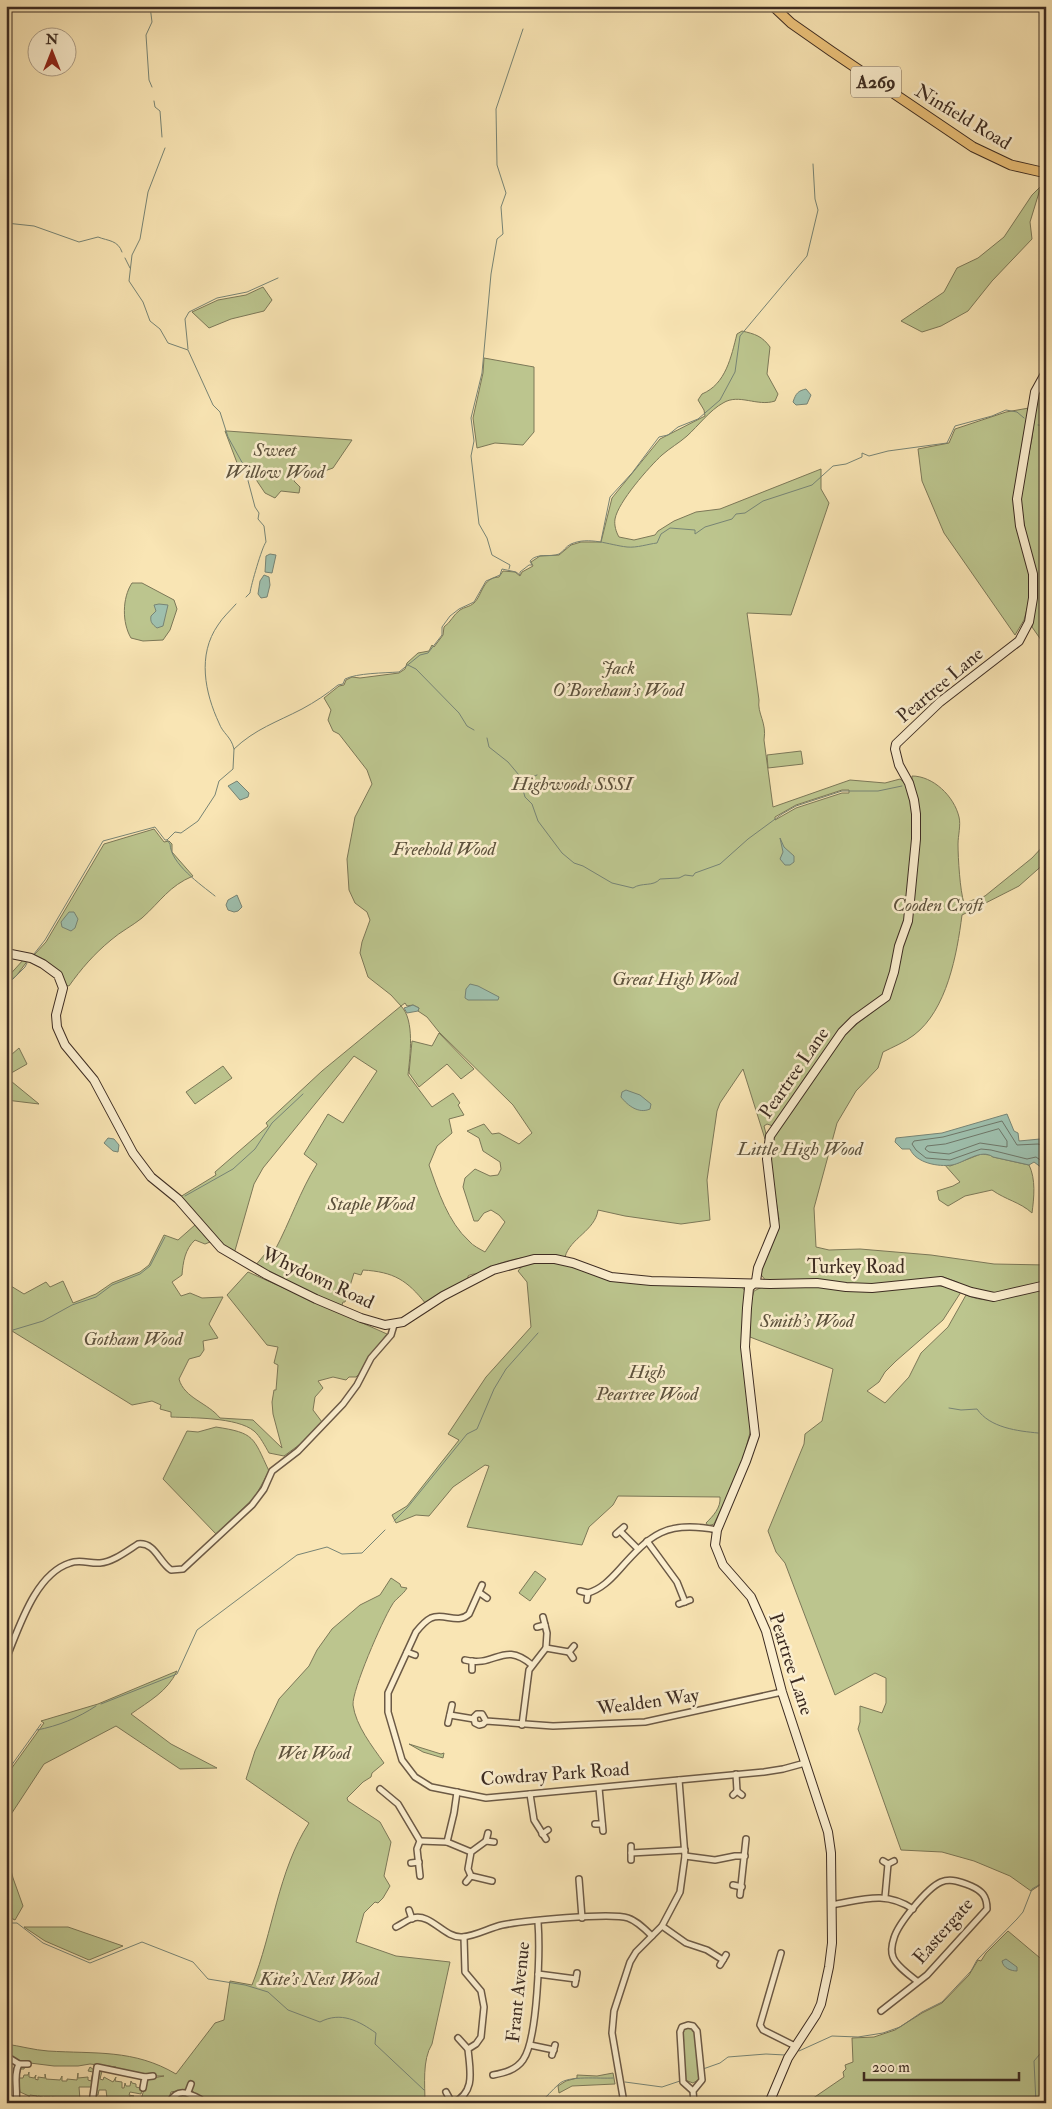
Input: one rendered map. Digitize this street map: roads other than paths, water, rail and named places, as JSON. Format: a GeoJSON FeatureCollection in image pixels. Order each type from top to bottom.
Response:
{"type":"FeatureCollection","features":[{"type":"Feature","properties":{"kind":"main road","name":"Ninfield Road"},"geometry":{"type":"LineString","coordinates":[[773,6],[791,23],[831,52],[973,146],[1011,165],[1046,173]]}},
{"type":"Feature","properties":{"kind":"street","name":"Peartree Lane"},"geometry":{"type":"LineString","coordinates":[[769,2103],[795,2046],[810,2025],[821,2004],[832,1948],[830,1905],[831,1853],[828,1832],[782,1692],[766,1631],[756,1606],[720,1560],[715,1545],[716,1530],[746,1461],[755,1435],[745,1347],[749,1288],[756,1280],[758,1268],[775,1227],[767,1159],[770,1136],[842,1032],[854,1020],[886,997],[894,972],[899,946],[908,922],[916,839],[914,800],[895,750],[896,744],[940,702],[1019,641],[1029,622],[1033,598],[1032,574],[1020,526],[1017,500],[1035,392],[1046,372]]}},
{"type":"Feature","properties":{"kind":"street","name":"Whydown Road"},"geometry":{"type":"LineString","coordinates":[[6,954],[30,958],[43,964],[58,975],[63,988],[56,1016],[57,1027],[65,1045],[94,1080],[133,1153],[150,1177],[178,1199],[221,1248],[267,1275],[316,1299],[361,1318],[394,1325],[403,1322],[443,1296],[493,1270],[534,1259],[555,1259],[573,1263],[611,1277],[651,1281],[753,1284]]}},
{"type":"Feature","properties":{"kind":"street","name":"Turkey Road"},"geometry":{"type":"LineString","coordinates":[[753,1284],[817,1283],[872,1288],[941,1282],[994,1297],[1046,1285]]}},
{"type":"Feature","properties":{"kind":"street"},"geometry":{"type":"LineString","coordinates":[[6,1659],[29,1604],[49,1575],[60,1567],[78,1561],[100,1564],[138,1544],[143,1544],[151,1547],[171,1570],[183,1569],[252,1505],[264,1489],[272,1471],[298,1451],[343,1404],[357,1385],[371,1358],[391,1335],[394,1325]]}},
{"type":"Feature","properties":{"kind":"street"},"geometry":{"type":"LineString","coordinates":[[580,1591],[588,1593],[608,1582],[638,1549],[659,1533],[681,1527],[700,1527],[716,1530]]}},
{"type":"Feature","properties":{"kind":"street"},"geometry":{"type":"LineString","coordinates":[[620,1531],[638,1549]]}},
{"type":"Feature","properties":{"kind":"street"},"geometry":{"type":"LineString","coordinates":[[647,1541],[677,1582],[685,1602]]}},
{"type":"Feature","properties":{"kind":"street","name":"Cowdray Park Road"},"geometry":{"type":"LineString","coordinates":[[482,1585],[480,1593],[475,1598],[469,1614],[465,1618],[430,1618],[416,1632],[391,1684],[387,1703],[400,1756],[412,1773],[423,1782],[439,1790],[486,1798],[783,1769],[805,1763]]}},
{"type":"Feature","properties":{"kind":"street"},"geometry":{"type":"LineString","coordinates":[[480,1593],[487,1598]]}},
{"type":"Feature","properties":{"kind":"street"},"geometry":{"type":"LineString","coordinates":[[587,1600],[588,1593]]}},
{"type":"Feature","properties":{"kind":"street"},"geometry":{"type":"LineString","coordinates":[[522,1725],[527,1694],[527,1677],[532,1664],[546,1648],[547,1633],[543,1617]]}},
{"type":"Feature","properties":{"kind":"street"},"geometry":{"type":"LineString","coordinates":[[537,1627],[545,1625]]}},
{"type":"Feature","properties":{"kind":"street"},"geometry":{"type":"LineString","coordinates":[[570,1652],[574,1646]]}},
{"type":"Feature","properties":{"kind":"street"},"geometry":{"type":"LineString","coordinates":[[546,1648],[570,1652]]}},
{"type":"Feature","properties":{"kind":"street"},"geometry":{"type":"LineString","coordinates":[[407,1652],[415,1655]]}},
{"type":"Feature","properties":{"kind":"street"},"geometry":{"type":"LineString","coordinates":[[570,1652],[573,1658]]}},
{"type":"Feature","properties":{"kind":"street"},"geometry":{"type":"LineString","coordinates":[[465,1660],[472,1662],[489,1660],[514,1653],[522,1656],[532,1664]]}},
{"type":"Feature","properties":{"kind":"street"},"geometry":{"type":"LineString","coordinates":[[472,1662],[472,1670]]}},
{"type":"Feature","properties":{"kind":"street","name":"Wealden Way"},"geometry":{"type":"LineString","coordinates":[[474,1719],[475,1723],[479,1725],[486,1721],[522,1725],[584,1726],[644,1722],[782,1692]]}},
{"type":"Feature","properties":{"kind":"street"},"geometry":{"type":"LineString","coordinates":[[448,1723],[452,1705]]}},
{"type":"Feature","properties":{"kind":"street","name":"Wealden Way"},"geometry":{"type":"LineString","coordinates":[[474,1719],[477,1714],[480,1714],[484,1715],[486,1721]]}},
{"type":"Feature","properties":{"kind":"street","name":"Wealden Way"},"geometry":{"type":"LineString","coordinates":[[450,1715],[474,1719]]}},
{"type":"Feature","properties":{"kind":"street"},"geometry":{"type":"LineString","coordinates":[[736,1774],[738,1794]]}},
{"type":"Feature","properties":{"kind":"street"},"geometry":{"type":"LineString","coordinates":[[624,2103],[612,2033],[614,2011],[630,1962],[636,1952],[662,1926],[680,1892],[685,1856],[679,1780]]}},
{"type":"Feature","properties":{"kind":"street"},"geometry":{"type":"LineString","coordinates":[[599,1788],[603,1831]]}},
{"type":"Feature","properties":{"kind":"street"},"geometry":{"type":"LineString","coordinates":[[380,1789],[390,1796],[407,1817],[420,1841],[417,1849],[420,1876]]}},
{"type":"Feature","properties":{"kind":"street"},"geometry":{"type":"LineString","coordinates":[[390,1796],[395,1791]]}},
{"type":"Feature","properties":{"kind":"street"},"geometry":{"type":"LineString","coordinates":[[447,1842],[457,1792]]}},
{"type":"Feature","properties":{"kind":"street"},"geometry":{"type":"LineString","coordinates":[[530,1794],[534,1820],[546,1840]]}},
{"type":"Feature","properties":{"kind":"street"},"geometry":{"type":"LineString","coordinates":[[595,1824],[602,1824]]}},
{"type":"Feature","properties":{"kind":"street"},"geometry":{"type":"LineString","coordinates":[[542,1834],[548,1830]]}},
{"type":"Feature","properties":{"kind":"street"},"geometry":{"type":"LineString","coordinates":[[471,1876],[468,1869],[471,1852],[486,1841],[488,1833]]}},
{"type":"Feature","properties":{"kind":"street"},"geometry":{"type":"LineString","coordinates":[[740,1895],[746,1840]]}},
{"type":"Feature","properties":{"kind":"street"},"geometry":{"type":"LineString","coordinates":[[420,1841],[447,1842],[471,1852]]}},
{"type":"Feature","properties":{"kind":"street"},"geometry":{"type":"LineString","coordinates":[[486,1841],[494,1842]]}},
{"type":"Feature","properties":{"kind":"street"},"geometry":{"type":"LineString","coordinates":[[631,1846],[631,1860]]}},
{"type":"Feature","properties":{"kind":"street"},"geometry":{"type":"LineString","coordinates":[[631,1853],[684,1850]]}},
{"type":"Feature","properties":{"kind":"street"},"geometry":{"type":"LineString","coordinates":[[685,1856],[715,1860],[745,1856]]}},
{"type":"Feature","properties":{"kind":"street"},"geometry":{"type":"LineString","coordinates":[[411,1863],[419,1862]]}},
{"type":"Feature","properties":{"kind":"street"},"geometry":{"type":"LineString","coordinates":[[885,1897],[888,1862]]}},
{"type":"Feature","properties":{"kind":"street"},"geometry":{"type":"LineString","coordinates":[[471,1876],[492,1881]]}},
{"type":"Feature","properties":{"kind":"street"},"geometry":{"type":"LineString","coordinates":[[466,1882],[471,1876]]}},
{"type":"Feature","properties":{"kind":"street"},"geometry":{"type":"LineString","coordinates":[[579,1879],[576,1885],[582,1918]]}},
{"type":"Feature","properties":{"kind":"street","name":"Eastergate"},"geometry":{"type":"LineString","coordinates":[[881,2012],[886,2006],[918,1982],[927,1975],[983,1915],[987,1909],[987,1902],[984,1894],[979,1889],[959,1881],[945,1880],[934,1886],[913,1909],[894,1937],[892,1952],[895,1961],[918,1982]]}},
{"type":"Feature","properties":{"kind":"street"},"geometry":{"type":"LineString","coordinates":[[733,1885],[742,1887]]}},
{"type":"Feature","properties":{"kind":"street","name":"Eastergate"},"geometry":{"type":"LineString","coordinates":[[830,1905],[885,1897],[899,1900],[913,1909]]}},
{"type":"Feature","properties":{"kind":"street"},"geometry":{"type":"LineString","coordinates":[[409,1910],[412,1919]]}},
{"type":"Feature","properties":{"kind":"street"},"geometry":{"type":"LineString","coordinates":[[396,1927],[412,1919],[428,1920],[452,1935],[464,1937],[500,1926],[617,1916],[627,1917],[635,1921],[652,1936]]}},
{"type":"Feature","properties":{"kind":"street","name":"Frant Avenue"},"geometry":{"type":"LineString","coordinates":[[492,2075],[502,2073],[519,2065],[530,2045],[540,1947],[538,1922]]}},
{"type":"Feature","properties":{"kind":"street"},"geometry":{"type":"LineString","coordinates":[[662,1926],[686,1943],[725,1958],[720,1965]]}},
{"type":"Feature","properties":{"kind":"street"},"geometry":{"type":"LineString","coordinates":[[464,1937],[465,1972],[481,1991],[484,2007],[481,2037],[476,2044],[468,2049]]}},
{"type":"Feature","properties":{"kind":"street"},"geometry":{"type":"LineString","coordinates":[[780,1953],[760,2025],[763,2030],[795,2046]]}},
{"type":"Feature","properties":{"kind":"street"},"geometry":{"type":"LineString","coordinates":[[538,1974],[576,1979]]}},
{"type":"Feature","properties":{"kind":"street"},"geometry":{"type":"LineString","coordinates":[[881,2002],[886,2006]]}},
{"type":"Feature","properties":{"kind":"street"},"geometry":{"type":"LineString","coordinates":[[693,2091],[702,2080],[697,2031],[693,2026],[688,2025],[682,2027],[680,2032],[683,2082],[693,2091],[694,2103]]}},
{"type":"Feature","properties":{"kind":"street"},"geometry":{"type":"LineString","coordinates":[[446,2092],[452,2103],[462,2098],[468,2088],[468,2049],[458,2038]]}},
{"type":"Feature","properties":{"kind":"street"},"geometry":{"type":"LineString","coordinates":[[530,2045],[554,2050]]}},
{"type":"Feature","properties":{"kind":"street"},"geometry":{"type":"LineString","coordinates":[[12,2060],[19,2064],[28,2064]]}},
{"type":"Feature","properties":{"kind":"street"},"geometry":{"type":"LineString","coordinates":[[16,2103],[18,2087],[16,2072],[19,2064]]}},
{"type":"Feature","properties":{"kind":"street"},"geometry":{"type":"LineString","coordinates":[[90,2066],[145,2077],[153,2076]]}},
{"type":"Feature","properties":{"kind":"street"},"geometry":{"type":"LineString","coordinates":[[92,2103],[97,2067]]}},
{"type":"Feature","properties":{"kind":"street"},"geometry":{"type":"LineString","coordinates":[[144,2088],[145,2077]]}},
{"type":"Feature","properties":{"kind":"street"},"geometry":{"type":"LineString","coordinates":[[188,2092],[192,2084]]}},
{"type":"Feature","properties":{"kind":"street"},"geometry":{"type":"LineString","coordinates":[[169,2103],[176,2094],[188,2092],[200,2099]]}},
{"type":"Feature","properties":{"kind":"water"},"geometry":{"type":"Polygon","coordinates":[[[806,389],[811,395],[807,404],[796,405],[793,402],[796,394],[806,389]]]}},
{"type":"Feature","properties":{"kind":"water"},"geometry":{"type":"Polygon","coordinates":[[[270,554],[276,555],[272,573],[265,572],[266,556],[270,554]]]}},
{"type":"Feature","properties":{"kind":"water"},"geometry":{"type":"Polygon","coordinates":[[[264,575],[269,577],[270,585],[267,597],[261,598],[258,594],[260,581],[264,575]]]}},
{"type":"Feature","properties":{"kind":"water"},"geometry":{"type":"Polygon","coordinates":[[[154,605],[168,605],[163,626],[157,628],[152,623],[151,616],[156,611],[154,605]]]}},
{"type":"Feature","properties":{"kind":"water"},"geometry":{"type":"Polygon","coordinates":[[[237,781],[249,793],[248,797],[240,800],[228,786],[237,781]]]}},
{"type":"Feature","properties":{"kind":"water"},"geometry":{"type":"Polygon","coordinates":[[[780,838],[784,847],[794,856],[794,862],[790,865],[785,865],[780,859],[783,852],[780,838]]]}},
{"type":"Feature","properties":{"kind":"water"},"geometry":{"type":"Polygon","coordinates":[[[237,895],[242,907],[234,912],[228,910],[226,905],[228,900],[237,895]]]}},
{"type":"Feature","properties":{"kind":"water"},"geometry":{"type":"Polygon","coordinates":[[[69,912],[74,912],[78,919],[75,928],[71,931],[62,927],[61,922],[69,912]]]}},
{"type":"Feature","properties":{"kind":"water"},"geometry":{"type":"Polygon","coordinates":[[[470,984],[499,997],[498,1000],[468,1000],[465,998],[466,989],[470,984]]]}},
{"type":"Feature","properties":{"kind":"water"},"geometry":{"type":"Polygon","coordinates":[[[413,1005],[419,1008],[418,1011],[407,1013],[404,1008],[413,1005]]]}},
{"type":"Feature","properties":{"kind":"water"},"geometry":{"type":"Polygon","coordinates":[[[626,1090],[640,1095],[651,1104],[650,1109],[638,1110],[627,1103],[621,1097],[622,1092],[626,1090]]]}},
{"type":"Feature","properties":{"kind":"water"},"geometry":{"type":"Polygon","coordinates":[[[1007,1114],[1014,1131],[1018,1133],[1019,1141],[1040,1139],[1046,1142],[1046,1171],[1034,1162],[1029,1165],[983,1154],[957,1164],[934,1165],[922,1161],[910,1149],[902,1149],[895,1142],[896,1138],[942,1133],[1007,1114]]]}},
{"type":"Feature","properties":{"kind":"water"},"geometry":{"type":"Polygon","coordinates":[[[108,1138],[114,1139],[119,1145],[118,1152],[113,1151],[104,1143],[108,1138]]]}},
{"type":"Feature","properties":{"kind":"water"},"geometry":{"type":"Polygon","coordinates":[[[1006,1959],[1017,1967],[1017,1971],[1010,1970],[1004,1966],[1002,1961],[1006,1959]]]}},
{"type":"Feature","properties":{"kind":"waterway"},"geometry":{"type":"LineString","coordinates":[[150,6],[152,22],[146,35],[149,80],[152,87]]}},
{"type":"Feature","properties":{"kind":"waterway"},"geometry":{"type":"LineString","coordinates":[[509,569],[510,565],[492,555],[487,538],[479,524],[471,456],[474,441],[471,418],[482,373],[491,274],[497,239],[503,234],[501,207],[506,193],[497,165],[496,109],[523,29]]}},
{"type":"Feature","properties":{"kind":"waterway"},"geometry":{"type":"LineString","coordinates":[[154,101],[155,107],[160,111],[162,137]]}},
{"type":"Feature","properties":{"kind":"waterway"},"geometry":{"type":"LineString","coordinates":[[165,148],[148,192],[140,239],[132,255],[129,281],[143,302],[150,321],[160,329],[168,343],[188,350],[213,405],[220,412],[228,437],[244,466]]}},
{"type":"Feature","properties":{"kind":"waterway"},"geometry":{"type":"LineString","coordinates":[[601,541],[610,497],[632,473],[659,437],[668,435],[678,427],[698,419],[720,400],[735,372],[740,336],[807,256],[818,210],[815,199],[813,164]]}},
{"type":"Feature","properties":{"kind":"waterway"},"geometry":{"type":"LineString","coordinates":[[6,223],[34,226],[79,242],[98,237],[115,243],[122,252]]}},
{"type":"Feature","properties":{"kind":"waterway"},"geometry":{"type":"LineString","coordinates":[[125,258],[130,268]]}},
{"type":"Feature","properties":{"kind":"waterway"},"geometry":{"type":"LineString","coordinates":[[188,349],[185,319],[189,312],[217,298],[247,292],[278,278]]}},
{"type":"Feature","properties":{"kind":"waterway"},"geometry":{"type":"LineString","coordinates":[[34,954],[45,940],[103,841],[155,827],[165,840],[175,832],[181,833],[198,821],[215,795],[219,781],[233,769],[234,749],[242,742],[258,731],[312,704],[338,685],[343,684],[345,679],[363,674],[399,672],[420,655],[428,653],[442,635],[442,627],[450,616],[459,609],[474,602],[486,581],[500,575],[502,569],[516,572],[520,575],[520,572],[529,565],[532,565],[530,561],[533,558],[559,554],[569,545],[578,542],[592,541],[635,547],[657,543],[661,534],[670,528],[695,530],[695,534],[705,527],[732,519],[736,514],[745,513],[763,501],[812,485],[833,466],[846,464],[862,457],[862,453],[869,456],[888,451],[947,443],[955,426],[992,416],[1006,410],[1017,412],[1024,418]]}},
{"type":"Feature","properties":{"kind":"waterway"},"geometry":{"type":"LineString","coordinates":[[1038,425],[1046,426]]}},
{"type":"Feature","properties":{"kind":"waterway"},"geometry":{"type":"LineString","coordinates":[[246,473],[255,507],[259,513],[258,519],[264,526],[266,542],[250,593],[246,597]]}},
{"type":"Feature","properties":{"kind":"waterway"},"geometry":{"type":"LineString","coordinates":[[234,749],[221,727],[210,699],[205,674],[205,661],[211,637],[220,622],[236,604]]}},
{"type":"Feature","properties":{"kind":"waterway"},"geometry":{"type":"LineString","coordinates":[[408,665],[416,669],[459,713],[467,726],[474,730]]}},
{"type":"Feature","properties":{"kind":"waterway"},"geometry":{"type":"LineString","coordinates":[[487,738],[489,747],[508,762],[524,781],[523,790],[525,797],[532,804],[538,821],[562,853],[574,863],[583,866],[612,883],[633,888],[654,883],[660,879],[679,878],[685,875],[693,876],[695,873],[720,864],[748,839],[796,806],[842,791],[878,791],[902,786]]}},
{"type":"Feature","properties":{"kind":"waterway"},"geometry":{"type":"LineString","coordinates":[[524,781],[537,775]]}},
{"type":"Feature","properties":{"kind":"waterway"},"geometry":{"type":"LineString","coordinates":[[167,840],[175,859],[194,880],[215,896]]}},
{"type":"Feature","properties":{"kind":"waterway"},"geometry":{"type":"LineString","coordinates":[[6,986],[27,963]]}},
{"type":"Feature","properties":{"kind":"waterway"},"geometry":{"type":"LineString","coordinates":[[185,1196],[233,1169],[255,1149],[272,1123],[303,1094]]}},
{"type":"Feature","properties":{"kind":"waterway"},"geometry":{"type":"LineString","coordinates":[[13,1330],[43,1321],[72,1305],[96,1297],[112,1285],[140,1274],[150,1266],[165,1237]]}},
{"type":"Feature","properties":{"kind":"waterway"},"geometry":{"type":"LineString","coordinates":[[394,1521],[407,1508],[467,1434],[477,1429],[494,1389],[506,1369],[538,1333]]}},
{"type":"Feature","properties":{"kind":"waterway"},"geometry":{"type":"LineString","coordinates":[[949,1408],[961,1410],[977,1409],[989,1420],[997,1424],[1013,1430],[1038,1433]]}},
{"type":"Feature","properties":{"kind":"waterway"},"geometry":{"type":"LineString","coordinates":[[101,1704],[177,1674],[197,1630],[297,1555],[327,1547],[342,1554],[362,1553],[385,1530]]}},
{"type":"Feature","properties":{"kind":"waterway"},"geometry":{"type":"LineString","coordinates":[[37,1730],[68,1721],[96,1706]]}},
{"type":"Feature","properties":{"kind":"waterway"},"geometry":{"type":"LineString","coordinates":[[6,1773],[41,1724]]}},
{"type":"Feature","properties":{"kind":"waterway"},"geometry":{"type":"LineString","coordinates":[[799,2051],[832,2036],[858,2037],[883,2033],[900,2027],[922,2012],[942,2002],[971,1971],[977,1960],[1023,1912],[1032,1889],[1044,1882],[1046,1878]]}},
{"type":"Feature","properties":{"kind":"waterway"},"geometry":{"type":"LineString","coordinates":[[6,1917],[43,1943],[90,1963],[142,1942],[193,1962],[208,1979],[245,1985],[268,1992],[288,2010],[320,2022],[335,2017],[356,2021],[376,2033],[375,2044],[424,2090]]}},
{"type":"Feature","properties":{"kind":"waterway"},"geometry":{"type":"LineString","coordinates":[[6,1933],[12,1923]]}},
{"type":"Feature","properties":{"kind":"waterway"},"geometry":{"type":"LineString","coordinates":[[1036,2103],[1034,2061],[1046,2047]]}},
{"type":"Feature","properties":{"kind":"waterway"},"geometry":{"type":"LineString","coordinates":[[703,2069],[720,2063],[728,2057],[766,2054],[785,2055]]}},
{"type":"Feature","properties":{"kind":"waterway"},"geometry":{"type":"LineString","coordinates":[[539,2103],[563,2081],[577,2078],[613,2078]]}},
{"type":"Feature","properties":{"kind":"waterway"},"geometry":{"type":"LineString","coordinates":[[625,2082],[662,2087],[680,2081]]}},
{"type":"Feature","properties":{"kind":"park label","name":"Sweet Willow Wood"},"geometry":{"type":"Point","coordinates":[275,461]}},
{"type":"Feature","properties":{"kind":"park label","name":"Jack O'Boreham's Wood"},"geometry":{"type":"Point","coordinates":[618,679]}},
{"type":"Feature","properties":{"kind":"park label","name":"Highwoods SSSI"},"geometry":{"type":"Point","coordinates":[572,784]}},
{"type":"Feature","properties":{"kind":"park label","name":"Freehold Wood"},"geometry":{"type":"Point","coordinates":[444,849]}},
{"type":"Feature","properties":{"kind":"park label","name":"Cooden Croft"},"geometry":{"type":"Point","coordinates":[938,905]}},
{"type":"Feature","properties":{"kind":"park label","name":"Great High Wood"},"geometry":{"type":"Point","coordinates":[675,979]}},
{"type":"Feature","properties":{"kind":"park label","name":"Little High Wood"},"geometry":{"type":"Point","coordinates":[800,1149]}},
{"type":"Feature","properties":{"kind":"park label","name":"Staple Wood"},"geometry":{"type":"Point","coordinates":[371,1204]}},
{"type":"Feature","properties":{"kind":"park label","name":"Smith's Wood"},"geometry":{"type":"Point","coordinates":[807,1321]}},
{"type":"Feature","properties":{"kind":"park label","name":"Gotham Wood"},"geometry":{"type":"Point","coordinates":[133,1339]}},
{"type":"Feature","properties":{"kind":"park label","name":"High Peartree Wood"},"geometry":{"type":"Point","coordinates":[647,1383]}},
{"type":"Feature","properties":{"kind":"park label","name":"Wet Wood"},"geometry":{"type":"Point","coordinates":[314,1753]}},
{"type":"Feature","properties":{"kind":"park label","name":"Kite's Nest Wood"},"geometry":{"type":"Point","coordinates":[319,1979]}}]}
